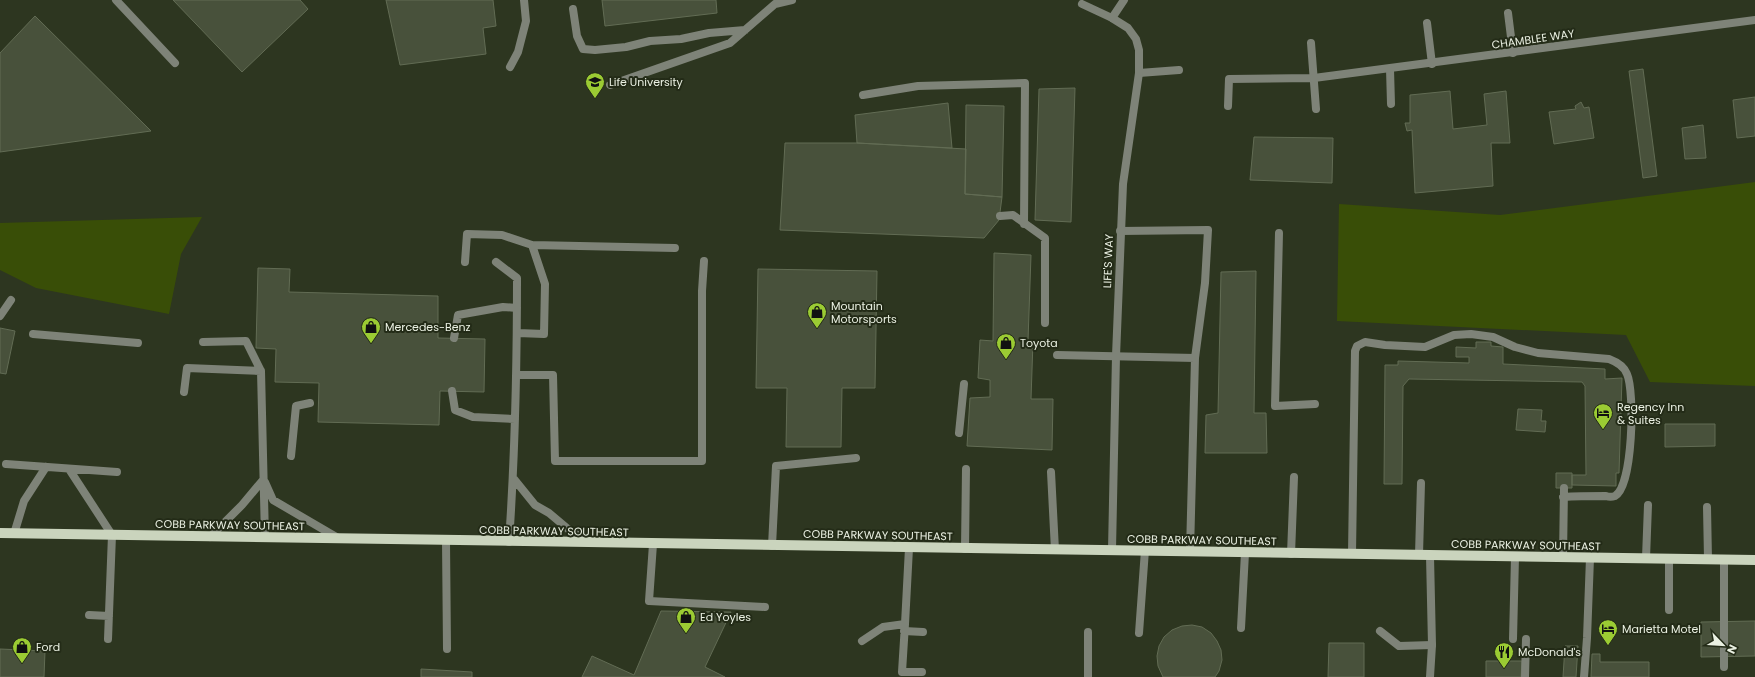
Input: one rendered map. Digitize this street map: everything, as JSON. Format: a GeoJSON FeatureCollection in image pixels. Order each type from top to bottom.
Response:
{"type":"FeatureCollection","features":[{"type":"Feature","properties":{"kind":"main road","name":"COBB PARKWAY SOUTHEAST"},"geometry":{"type":"LineString","coordinates":[[0,534],[1755,560]]}},
{"type":"Feature","properties":{"kind":"street"},"geometry":{"type":"LineString","coordinates":[[116,0],[175,63]]}},
{"type":"Feature","properties":{"kind":"street"},"geometry":{"type":"LineString","coordinates":[[510,67],[518,52],[526,22],[524,0]]}},
{"type":"Feature","properties":{"kind":"street"},"geometry":{"type":"LineString","coordinates":[[610,85],[730,43],[774,4],[792,0]]}},
{"type":"Feature","properties":{"kind":"street"},"geometry":{"type":"LineString","coordinates":[[1112,18],[1124,0]]}},
{"type":"Feature","properties":{"kind":"street","name":"LIFE'S WAY"},"geometry":{"type":"LineString","coordinates":[[1082,4],[1112,18],[1128,28],[1136,39],[1139,50],[1139,73],[1123,184],[1120,231],[1112,550]]}},
{"type":"Feature","properties":{"kind":"street"},"geometry":{"type":"LineString","coordinates":[[573,9],[577,36],[584,49],[595,50],[626,47],[650,41],[681,39],[709,33],[745,30]]}},
{"type":"Feature","properties":{"kind":"street"},"geometry":{"type":"LineString","coordinates":[[1508,13],[1513,53]]}},
{"type":"Feature","properties":{"kind":"street","name":"CHAMBLEE WAY"},"geometry":{"type":"LineString","coordinates":[[1228,106],[1229,79],[1314,78],[1432,64],[1755,20]]}},
{"type":"Feature","properties":{"kind":"street"},"geometry":{"type":"LineString","coordinates":[[1427,24],[1432,64]]}},
{"type":"Feature","properties":{"kind":"street"},"geometry":{"type":"LineString","coordinates":[[1311,43],[1316,109]]}},
{"type":"Feature","properties":{"kind":"street"},"geometry":{"type":"LineString","coordinates":[[1390,69],[1391,104]]}},
{"type":"Feature","properties":{"kind":"street"},"geometry":{"type":"LineString","coordinates":[[1139,73],[1179,70]]}},
{"type":"Feature","properties":{"kind":"street"},"geometry":{"type":"LineString","coordinates":[[863,95],[918,86],[1024,83],[1024,224]]}},
{"type":"Feature","properties":{"kind":"street"},"geometry":{"type":"LineString","coordinates":[[1000,216],[1013,215],[1045,238],[1045,323]]}},
{"type":"Feature","properties":{"kind":"street"},"geometry":{"type":"LineString","coordinates":[[1120,231],[1208,230],[1205,283],[1195,358],[1190,552]]}},
{"type":"Feature","properties":{"kind":"street"},"geometry":{"type":"LineString","coordinates":[[1280,233],[1274,406],[1315,404]]}},
{"type":"Feature","properties":{"kind":"street"},"geometry":{"type":"LineString","coordinates":[[465,262],[467,234],[502,235],[532,245],[675,248]]}},
{"type":"Feature","properties":{"kind":"street"},"geometry":{"type":"LineString","coordinates":[[518,333],[544,334],[545,284],[532,245]]}},
{"type":"Feature","properties":{"kind":"street"},"geometry":{"type":"LineString","coordinates":[[516,375],[553,375],[555,461],[702,461],[702,291],[704,261]]}},
{"type":"Feature","properties":{"kind":"street"},"geometry":{"type":"LineString","coordinates":[[496,262],[517,278],[518,333],[514,480],[509,542]]}},
{"type":"Feature","properties":{"kind":"street"},"geometry":{"type":"LineString","coordinates":[[0,316],[11,300]]}},
{"type":"Feature","properties":{"kind":"street"},"geometry":{"type":"LineString","coordinates":[[454,338],[458,315],[503,307],[517,308]]}},
{"type":"Feature","properties":{"kind":"street"},"geometry":{"type":"LineString","coordinates":[[33,334],[138,343]]}},
{"type":"Feature","properties":{"kind":"street"},"geometry":{"type":"LineString","coordinates":[[1352,554],[1353,375],[1357,346],[1365,342],[1385,346],[1425,346],[1454,335],[1471,334],[1493,337],[1515,347],[1538,354],[1594,358],[1618,362],[1628,375],[1632,400],[1628,463],[1621,489],[1617,495],[1612,497],[1563,497]]}},
{"type":"Feature","properties":{"kind":"street"},"geometry":{"type":"LineString","coordinates":[[203,342],[246,341],[261,371],[265,538]]}},
{"type":"Feature","properties":{"kind":"street"},"geometry":{"type":"LineString","coordinates":[[1057,355],[1195,358]]}},
{"type":"Feature","properties":{"kind":"street"},"geometry":{"type":"LineString","coordinates":[[184,392],[187,368],[261,371]]}},
{"type":"Feature","properties":{"kind":"street"},"geometry":{"type":"LineString","coordinates":[[959,433],[964,384]]}},
{"type":"Feature","properties":{"kind":"street"},"geometry":{"type":"LineString","coordinates":[[452,391],[455,410],[473,416],[515,418]]}},
{"type":"Feature","properties":{"kind":"street"},"geometry":{"type":"LineString","coordinates":[[291,456],[296,406],[310,403]]}},
{"type":"Feature","properties":{"kind":"street"},"geometry":{"type":"LineString","coordinates":[[772,546],[776,466],[856,458]]}},
{"type":"Feature","properties":{"kind":"street"},"geometry":{"type":"LineString","coordinates":[[6,464],[117,472]]}},
{"type":"Feature","properties":{"kind":"street"},"geometry":{"type":"LineString","coordinates":[[14,534],[24,502],[46,468]]}},
{"type":"Feature","properties":{"kind":"street"},"geometry":{"type":"LineString","coordinates":[[69,469],[112,536],[108,639]]}},
{"type":"Feature","properties":{"kind":"street"},"geometry":{"type":"LineString","coordinates":[[965,549],[966,469]]}},
{"type":"Feature","properties":{"kind":"street"},"geometry":{"type":"LineString","coordinates":[[1051,472],[1055,550]]}},
{"type":"Feature","properties":{"kind":"street"},"geometry":{"type":"LineString","coordinates":[[1291,554],[1294,477]]}},
{"type":"Feature","properties":{"kind":"street"},"geometry":{"type":"LineString","coordinates":[[210,537],[242,505],[263,480]]}},
{"type":"Feature","properties":{"kind":"street"},"geometry":{"type":"LineString","coordinates":[[263,480],[273,500],[340,539]]}},
{"type":"Feature","properties":{"kind":"street"},"geometry":{"type":"LineString","coordinates":[[514,480],[535,505],[549,513],[568,529],[591,543]]}},
{"type":"Feature","properties":{"kind":"street"},"geometry":{"type":"LineString","coordinates":[[1419,555],[1421,483]]}},
{"type":"Feature","properties":{"kind":"street"},"geometry":{"type":"LineString","coordinates":[[1563,558],[1564,488]]}},
{"type":"Feature","properties":{"kind":"street"},"geometry":{"type":"LineString","coordinates":[[1646,558],[1648,505]]}},
{"type":"Feature","properties":{"kind":"street"},"geometry":{"type":"LineString","coordinates":[[1707,507],[1708,559]]}},
{"type":"Feature","properties":{"kind":"street"},"geometry":{"type":"LineString","coordinates":[[446,541],[447,650]]}},
{"type":"Feature","properties":{"kind":"street"},"geometry":{"type":"LineString","coordinates":[[653,544],[650,601],[765,607]]}},
{"type":"Feature","properties":{"kind":"street"},"geometry":{"type":"LineString","coordinates":[[909,548],[902,672],[922,672]]}},
{"type":"Feature","properties":{"kind":"street"},"geometry":{"type":"LineString","coordinates":[[1139,633],[1145,550]]}},
{"type":"Feature","properties":{"kind":"street"},"geometry":{"type":"LineString","coordinates":[[1241,628],[1245,553]]}},
{"type":"Feature","properties":{"kind":"street"},"geometry":{"type":"LineString","coordinates":[[1430,556],[1432,645],[1430,677]]}},
{"type":"Feature","properties":{"kind":"street"},"geometry":{"type":"LineString","coordinates":[[1513,639],[1515,557]]}},
{"type":"Feature","properties":{"kind":"street"},"geometry":{"type":"LineString","coordinates":[[1584,677],[1590,558]]}},
{"type":"Feature","properties":{"kind":"street"},"geometry":{"type":"LineString","coordinates":[[1669,559],[1669,610]]}},
{"type":"Feature","properties":{"kind":"street"},"geometry":{"type":"LineString","coordinates":[[1724,559],[1724,667]]}},
{"type":"Feature","properties":{"kind":"street"},"geometry":{"type":"LineString","coordinates":[[89,615],[109,616]]}},
{"type":"Feature","properties":{"kind":"street"},"geometry":{"type":"LineString","coordinates":[[862,641],[883,627],[904,628],[923,632]]}},
{"type":"Feature","properties":{"kind":"street"},"geometry":{"type":"LineString","coordinates":[[1380,631],[1399,646],[1432,645]]}},
{"type":"Feature","properties":{"kind":"street"},"geometry":{"type":"LineString","coordinates":[[1088,632],[1088,677]]}},
{"type":"Feature","properties":{"kind":"street"},"geometry":{"type":"LineString","coordinates":[[1525,677],[1526,639]]}},
{"type":"Feature","properties":{"kind":"green space"},"geometry":{"type":"Polygon","coordinates":[[[1755,182],[1755,386],[1650,382],[1626,335],[1337,321],[1339,204],[1500,215],[1755,182]]]}},
{"type":"Feature","properties":{"kind":"green space"},"geometry":{"type":"Polygon","coordinates":[[[202,217],[181,254],[169,314],[36,288],[0,270],[0,223],[202,217]]]}},
{"type":"Feature","properties":{"kind":"building"},"geometry":{"type":"Polygon","coordinates":[[[173,0],[300,0],[308,9],[242,72],[173,0]]]}},
{"type":"Feature","properties":{"kind":"building"},"geometry":{"type":"Polygon","coordinates":[[[386,0],[493,0],[496,26],[483,28],[486,54],[400,65],[386,0]]]}},
{"type":"Feature","properties":{"kind":"building"},"geometry":{"type":"Polygon","coordinates":[[[602,0],[716,0],[717,13],[605,26],[602,0]]]}},
{"type":"Feature","properties":{"kind":"building"},"geometry":{"type":"Polygon","coordinates":[[[35,16],[151,131],[0,152],[0,53],[35,16]]]}},
{"type":"Feature","properties":{"kind":"building"},"geometry":{"type":"Polygon","coordinates":[[[1643,69],[1657,176],[1643,178],[1629,71],[1643,69]]]}},
{"type":"Feature","properties":{"kind":"building"},"geometry":{"type":"Polygon","coordinates":[[[1075,88],[1071,222],[1035,220],[1039,89],[1075,88]]]}},
{"type":"Feature","properties":{"kind":"building"},"geometry":{"type":"Polygon","coordinates":[[[1450,91],[1453,129],[1487,125],[1484,94],[1506,91],[1510,143],[1491,143],[1493,186],[1415,193],[1412,130],[1407,131],[1405,123],[1410,123],[1410,95],[1450,91]]]}},
{"type":"Feature","properties":{"kind":"building"},"geometry":{"type":"Polygon","coordinates":[[[1755,97],[1755,136],[1737,138],[1733,100],[1755,97]]]}},
{"type":"Feature","properties":{"kind":"building"},"geometry":{"type":"Polygon","coordinates":[[[1581,102],[1584,108],[1589,107],[1594,138],[1554,144],[1549,112],[1576,109],[1575,106],[1581,102]]]}},
{"type":"Feature","properties":{"kind":"building"},"geometry":{"type":"Polygon","coordinates":[[[948,103],[952,148],[857,143],[855,115],[948,103]]]}},
{"type":"Feature","properties":{"kind":"building"},"geometry":{"type":"Polygon","coordinates":[[[966,105],[1004,106],[1002,197],[965,194],[966,105]]]}},
{"type":"Feature","properties":{"kind":"building"},"geometry":{"type":"Polygon","coordinates":[[[1703,125],[1706,158],[1685,159],[1682,128],[1703,125]]]}},
{"type":"Feature","properties":{"kind":"building"},"geometry":{"type":"Polygon","coordinates":[[[1254,137],[1333,138],[1332,183],[1250,180],[1254,137]]]}},
{"type":"Feature","properties":{"kind":"building"},"geometry":{"type":"Polygon","coordinates":[[[785,143],[857,143],[966,149],[965,194],[1002,197],[999,220],[984,238],[780,230],[785,143]]]}},
{"type":"Feature","properties":{"kind":"building","name":"Toyota"},"geometry":{"type":"Polygon","coordinates":[[[994,253],[1031,255],[1028,341],[1033,341],[1031,399],[1053,399],[1052,450],[967,446],[970,398],[990,397],[990,380],[978,378],[980,340],[993,341],[994,253]]]}},
{"type":"Feature","properties":{"kind":"building","name":"Mercedes-Benz"},"geometry":{"type":"Polygon","coordinates":[[[258,268],[290,269],[289,292],[438,296],[438,338],[485,339],[484,392],[440,391],[439,425],[318,422],[319,383],[275,382],[276,349],[256,348],[258,268]]]}},
{"type":"Feature","properties":{"kind":"building","name":"Mountain Motorsports"},"geometry":{"type":"Polygon","coordinates":[[[758,269],[877,271],[875,388],[842,388],[841,447],[786,447],[787,388],[756,388],[758,269]]]}},
{"type":"Feature","properties":{"kind":"building"},"geometry":{"type":"Polygon","coordinates":[[[1256,271],[1254,413],[1266,413],[1267,453],[1205,453],[1206,415],[1218,413],[1221,272],[1256,271]]]}},
{"type":"Feature","properties":{"kind":"building"},"geometry":{"type":"Polygon","coordinates":[[[0,328],[15,331],[6,374],[0,373],[0,328]]]}},
{"type":"Feature","properties":{"kind":"building","name":"Regency Inn & Suites"},"geometry":{"type":"Polygon","coordinates":[[[1476,342],[1491,342],[1491,346],[1503,347],[1503,364],[1605,369],[1605,379],[1622,378],[1619,473],[1616,473],[1616,486],[1572,485],[1572,475],[1586,475],[1585,386],[1582,382],[1409,379],[1403,386],[1402,484],[1384,484],[1385,365],[1398,365],[1398,361],[1469,363],[1469,357],[1456,357],[1456,347],[1476,348],[1476,342]]]}},
{"type":"Feature","properties":{"kind":"building"},"geometry":{"type":"Polygon","coordinates":[[[1518,409],[1542,410],[1541,421],[1546,421],[1545,432],[1516,430],[1518,409]]]}},
{"type":"Feature","properties":{"kind":"building"},"geometry":{"type":"Polygon","coordinates":[[[1665,424],[1715,424],[1715,446],[1665,447],[1665,424]]]}},
{"type":"Feature","properties":{"kind":"building"},"geometry":{"type":"Polygon","coordinates":[[[1556,473],[1572,473],[1572,488],[1556,488],[1556,473]]]}},
{"type":"Feature","properties":{"kind":"building","name":"Ed Yoyles"},"geometry":{"type":"Polygon","coordinates":[[[661,611],[731,612],[705,667],[725,677],[582,677],[592,656],[634,675],[661,611]]]}},
{"type":"Feature","properties":{"kind":"building"},"geometry":{"type":"Polygon","coordinates":[[[1755,621],[1755,656],[1701,657],[1701,622],[1755,621]]]}},
{"type":"Feature","properties":{"kind":"building"},"geometry":{"type":"Polygon","coordinates":[[[1192,625],[1202,627],[1211,633],[1217,641],[1221,650],[1222,660],[1219,671],[1215,677],[1163,677],[1158,666],[1157,656],[1159,646],[1164,637],[1172,630],[1182,626],[1192,625]]]}},
{"type":"Feature","properties":{"kind":"building"},"geometry":{"type":"Polygon","coordinates":[[[1329,643],[1364,643],[1364,677],[1328,677],[1329,643]]]}},
{"type":"Feature","properties":{"kind":"building"},"geometry":{"type":"Polygon","coordinates":[[[1565,646],[1578,646],[1576,677],[1563,677],[1565,646]]]}},
{"type":"Feature","properties":{"kind":"building","name":"Ford"},"geometry":{"type":"Polygon","coordinates":[[[0,649],[45,651],[44,677],[0,677],[0,649]]]}},
{"type":"Feature","properties":{"kind":"building"},"geometry":{"type":"Polygon","coordinates":[[[1592,654],[1600,654],[1600,662],[1649,662],[1649,677],[1591,677],[1592,654]]]}},
{"type":"Feature","properties":{"kind":"building","name":"McDonald's"},"geometry":{"type":"Polygon","coordinates":[[[1486,661],[1522,661],[1521,677],[1486,677],[1486,661]]]}},
{"type":"Feature","properties":{"kind":"building"},"geometry":{"type":"Polygon","coordinates":[[[421,669],[472,672],[472,677],[421,677],[421,669]]]}},
{"type":"Feature","properties":{"kind":"place","name":"Life University"},"geometry":{"type":"Point","coordinates":[595,99]}},
{"type":"Feature","properties":{"kind":"place","name":"Mountain Motorsports"},"geometry":{"type":"Point","coordinates":[817,329]}},
{"type":"Feature","properties":{"kind":"place","name":"Mercedes-Benz"},"geometry":{"type":"Point","coordinates":[371,344]}},
{"type":"Feature","properties":{"kind":"place","name":"Toyota"},"geometry":{"type":"Point","coordinates":[1006,360]}},
{"type":"Feature","properties":{"kind":"place","name":"Regency Inn & Suites"},"geometry":{"type":"Point","coordinates":[1603,430]}},
{"type":"Feature","properties":{"kind":"place","name":"Ed Yoyles"},"geometry":{"type":"Point","coordinates":[686,634]}},
{"type":"Feature","properties":{"kind":"place","name":"Marietta Motel"},"geometry":{"type":"Point","coordinates":[1608,646]}},
{"type":"Feature","properties":{"kind":"place","name":"Ford"},"geometry":{"type":"Point","coordinates":[22,664]}},
{"type":"Feature","properties":{"kind":"place","name":"McDonald's"},"geometry":{"type":"Point","coordinates":[1504,669]}}]}
